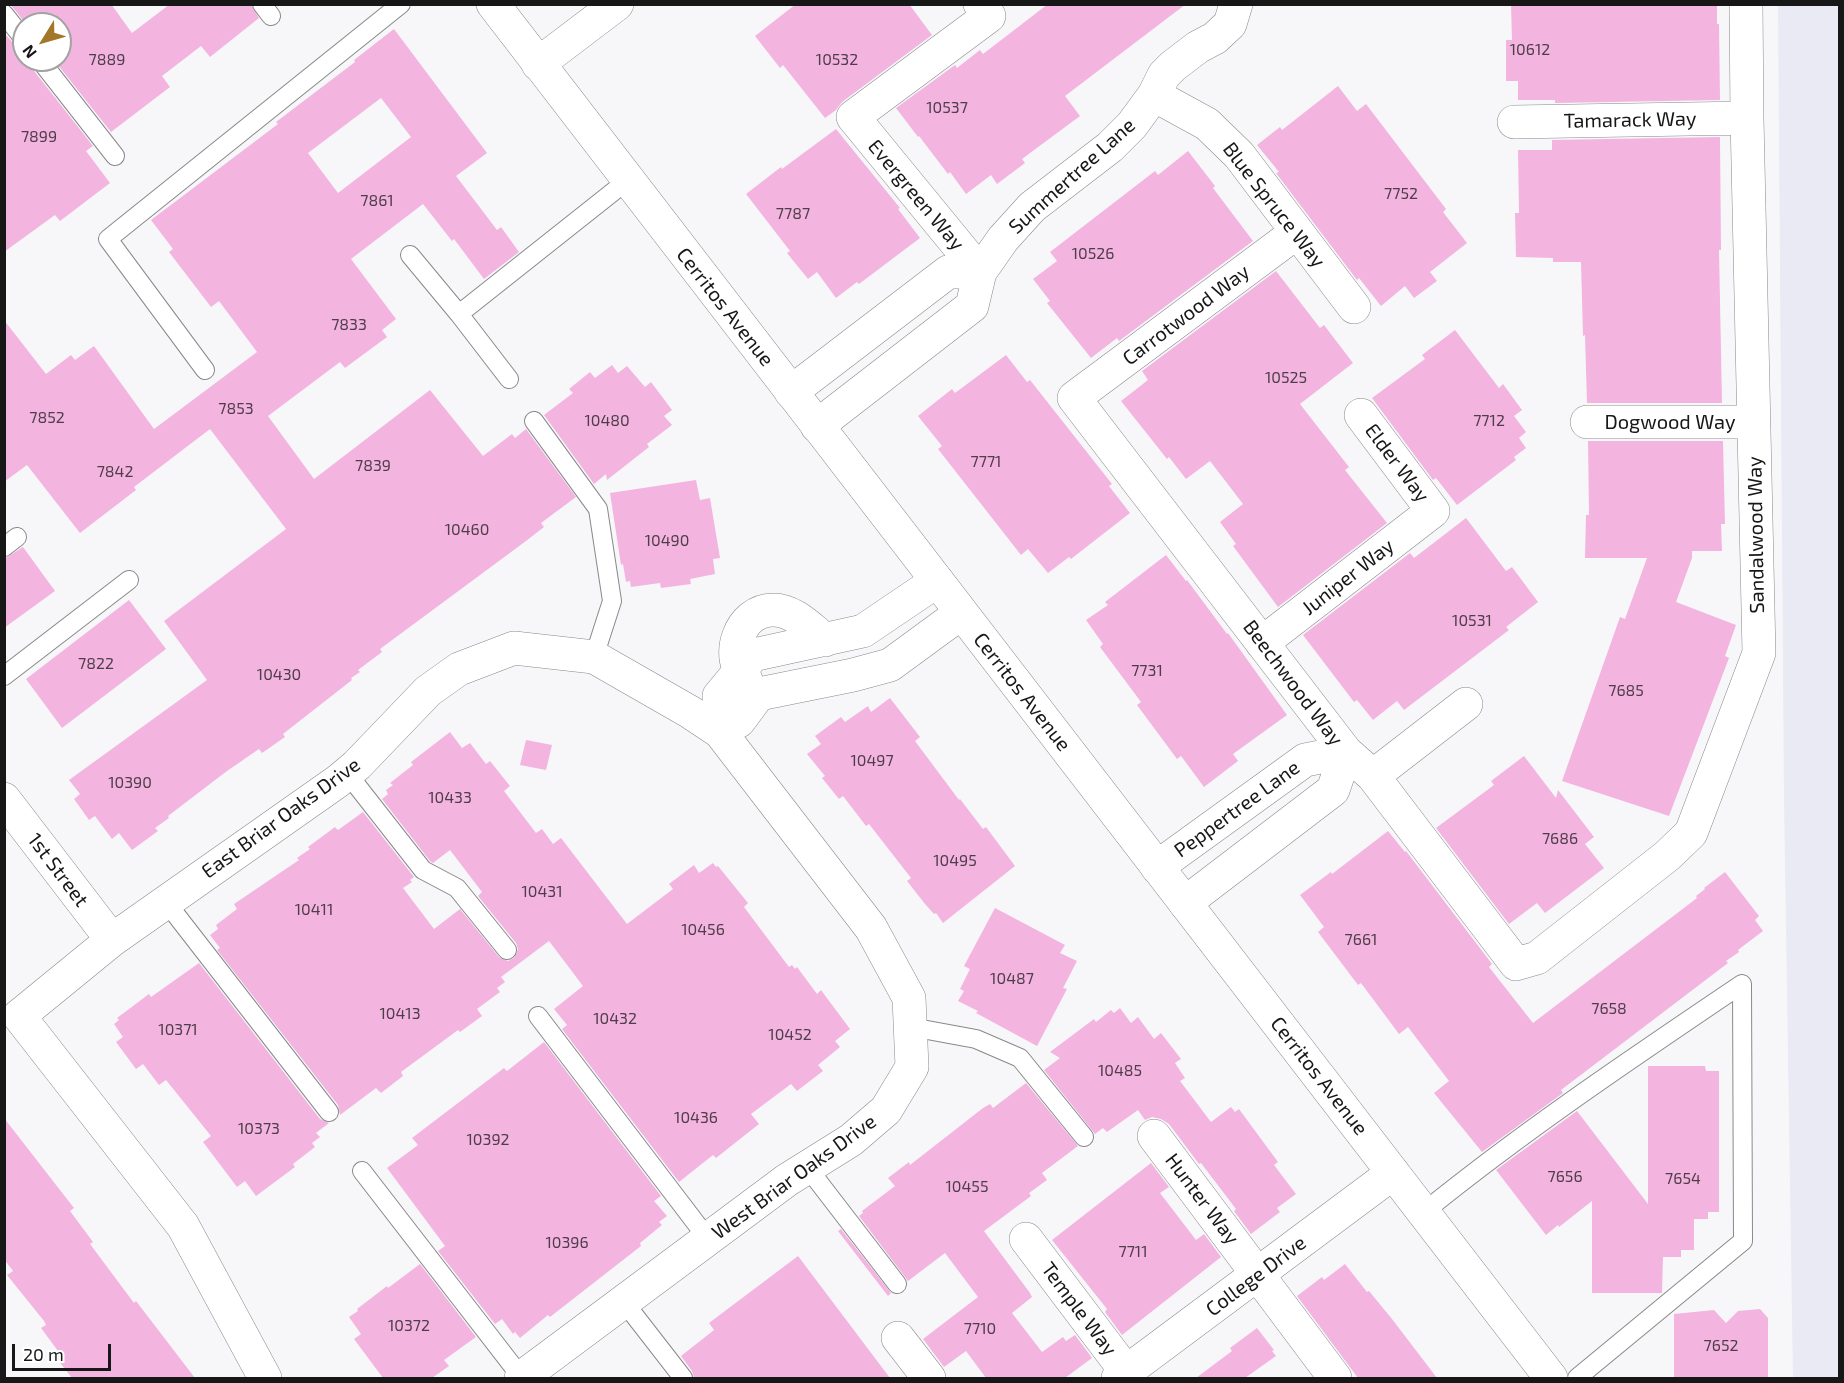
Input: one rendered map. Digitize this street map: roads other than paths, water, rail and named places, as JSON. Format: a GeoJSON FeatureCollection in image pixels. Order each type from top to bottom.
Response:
{"type":"FeatureCollection","features":[{"type":"Feature","properties":{"kind":"street","name":"Cerritos Avenue"},"geometry":{"type":"LineString","coordinates":[[493,4],[1551,1378]]}},
{"type":"Feature","properties":{"kind":"street"},"geometry":{"type":"LineString","coordinates":[[538,64],[617,4]]}},
{"type":"Feature","properties":{"kind":"street","name":"Evergreen Way"},"geometry":{"type":"LineString","coordinates":[[980,4],[989,16],[853,117],[980,272]]}},
{"type":"Feature","properties":{"kind":"street","name":"Summertree Lane"},"geometry":{"type":"LineString","coordinates":[[817,426],[972,306],[980,272],[1003,239],[1032,207],[1110,147],[1132,125],[1154,94],[1164,75],[1197,47],[1215,38],[1230,24],[1236,4]]}},
{"type":"Feature","properties":{"kind":"street","name":"Sandalwood Way"},"geometry":{"type":"LineString","coordinates":[[1516,964],[1537,958],[1667,856],[1691,833],[1758,653],[1746,4]]}},
{"type":"Feature","properties":{"kind":"street","name":"Blue Spruce Way"},"geometry":{"type":"LineString","coordinates":[[1154,94],[1207,124],[1239,155],[1354,307]]}},
{"type":"Feature","properties":{"kind":"street","name":"Tamarack Way"},"geometry":{"type":"LineString","coordinates":[[1514,122],[1747,118]]}},
{"type":"Feature","properties":{"kind":"street","name":"Carrotwood Way"},"geometry":{"type":"LineString","coordinates":[[1074,398],[1297,232]]}},
{"type":"Feature","properties":{"kind":"street"},"geometry":{"type":"LineString","coordinates":[[791,392],[948,272],[980,272]]}},
{"type":"Feature","properties":{"kind":"street","name":"Beechwood Way"},"geometry":{"type":"LineString","coordinates":[[1074,398],[1346,752],[1373,776],[1516,964]]}},
{"type":"Feature","properties":{"kind":"street","name":"Elder Way"},"geometry":{"type":"LineString","coordinates":[[1361,415],[1433,511]]}},
{"type":"Feature","properties":{"kind":"street","name":"Dogwood Way"},"geometry":{"type":"LineString","coordinates":[[1587,422],[1753,422]]}},
{"type":"Feature","properties":{"kind":"street","name":"Juniper Way"},"geometry":{"type":"LineString","coordinates":[[1262,643],[1433,511]]}},
{"type":"Feature","properties":{"kind":"street"},"geometry":{"type":"LineString","coordinates":[[720,732],[739,721],[749,683],[753,655],[863,631],[937,581]]}},
{"type":"Feature","properties":{"kind":"street"},"geometry":{"type":"LineString","coordinates":[[749,683],[853,675],[890,665],[961,613]]}},
{"type":"Feature","properties":{"kind":"street","name":"East Briar Oaks Drive"},"geometry":{"type":"LineString","coordinates":[[265,1378],[183,1226],[12,1021],[112,940],[347,773],[428,692],[459,669],[514,648],[594,657],[690,712],[720,732],[812,850]]}},
{"type":"Feature","properties":{"kind":"street"},"geometry":{"type":"LineString","coordinates":[[1373,776],[1466,704]]}},
{"type":"Feature","properties":{"kind":"street","name":"Peppertree Lane"},"geometry":{"type":"LineString","coordinates":[[1157,867],[1305,760],[1346,752],[1333,790],[1185,903]]}},
{"type":"Feature","properties":{"kind":"street","name":"1st Street"},"geometry":{"type":"LineString","coordinates":[[4,799],[112,940]]}},
{"type":"Feature","properties":{"kind":"street","name":"West Briar Oaks Drive"},"geometry":{"type":"LineString","coordinates":[[521,1378],[787,1180],[851,1140],[886,1110],[912,1067],[909,998],[871,928],[812,850]]}},
{"type":"Feature","properties":{"kind":"street","name":"Hunter Way"},"geometry":{"type":"LineString","coordinates":[[1154,1136],[1335,1378]]}},
{"type":"Feature","properties":{"kind":"street","name":"College Drive"},"geometry":{"type":"LineString","coordinates":[[1125,1376],[1393,1173]]}},
{"type":"Feature","properties":{"kind":"street","name":"Temple Way"},"geometry":{"type":"LineString","coordinates":[[1026,1239],[1125,1376]]}},
{"type":"Feature","properties":{"kind":"street"},"geometry":{"type":"LineString","coordinates":[[898,1338],[929,1378]]}},
{"type":"Feature","properties":{"kind":"lane"},"geometry":{"type":"LineString","coordinates":[[205,370],[108,239],[401,4]]}},
{"type":"Feature","properties":{"kind":"lane"},"geometry":{"type":"LineString","coordinates":[[49,72],[115,156]]}},
{"type":"Feature","properties":{"kind":"lane"},"geometry":{"type":"LineString","coordinates":[[459,314],[628,180]]}},
{"type":"Feature","properties":{"kind":"lane"},"geometry":{"type":"LineString","coordinates":[[410,255],[509,379]]}},
{"type":"Feature","properties":{"kind":"lane"},"geometry":{"type":"LineString","coordinates":[[534,421],[598,509],[612,601],[594,657]]}},
{"type":"Feature","properties":{"kind":"lane"},"geometry":{"type":"LineString","coordinates":[[4,676],[129,580]]}},
{"type":"Feature","properties":{"kind":"lane"},"geometry":{"type":"LineString","coordinates":[[347,773],[423,870],[456,888],[507,950]]}},
{"type":"Feature","properties":{"kind":"lane"},"geometry":{"type":"LineString","coordinates":[[165,902],[329,1112]]}},
{"type":"Feature","properties":{"kind":"lane"},"geometry":{"type":"LineString","coordinates":[[1424,1212],[1479,1168],[1742,984],[1743,1241],[1577,1378]]}},
{"type":"Feature","properties":{"kind":"lane"},"geometry":{"type":"LineString","coordinates":[[538,1016],[708,1239]]}},
{"type":"Feature","properties":{"kind":"lane"},"geometry":{"type":"LineString","coordinates":[[911,1027],[976,1039],[1020,1058],[1084,1137]]}},
{"type":"Feature","properties":{"kind":"lane"},"geometry":{"type":"LineString","coordinates":[[807,1167],[897,1284]]}},
{"type":"Feature","properties":{"kind":"lane"},"geometry":{"type":"LineString","coordinates":[[362,1171],[521,1378]]}},
{"type":"Feature","properties":{"kind":"lane"},"geometry":{"type":"LineString","coordinates":[[624,1302],[683,1378]]}}]}
